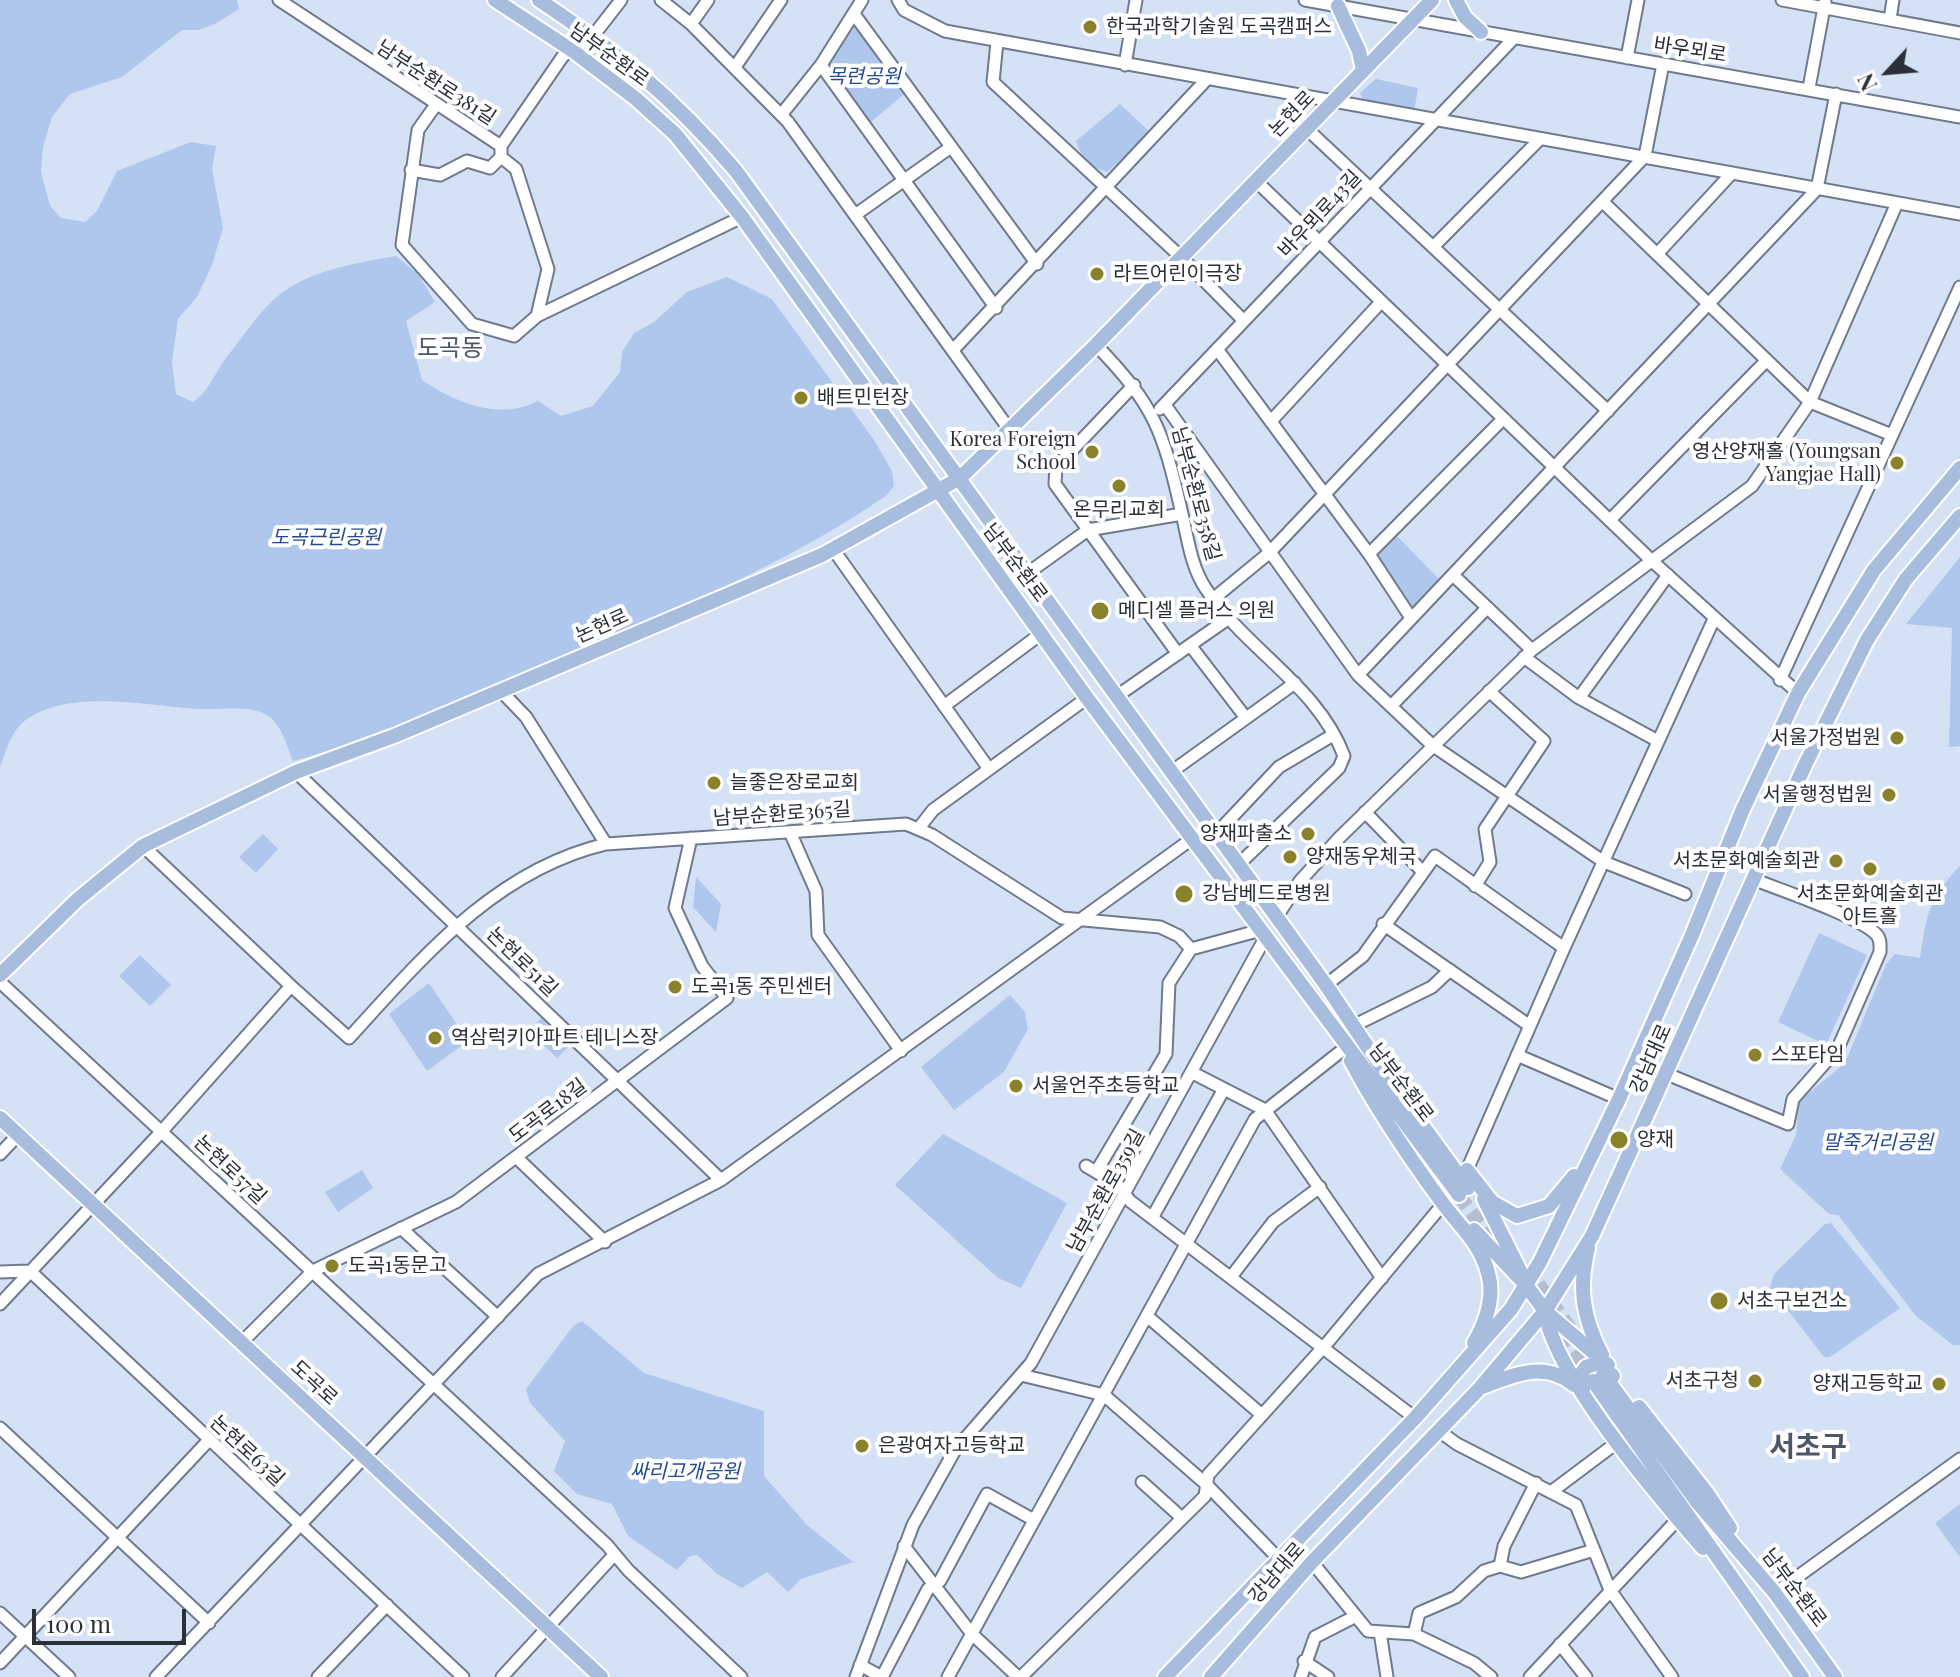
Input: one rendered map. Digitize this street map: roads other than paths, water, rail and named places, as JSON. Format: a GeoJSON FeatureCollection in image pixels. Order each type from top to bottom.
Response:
{"type":"FeatureCollection","features":[{"type":"Feature","properties":{"kind":"main road","name":"남부순환로"},"geometry":{"type":"LineString","coordinates":[[495,0],[573,51],[635,98],[675,134],[742,217],[1087,698],[1334,1029],[1466,1182]]}},
{"type":"Feature","properties":{"kind":"main road","name":"남부순환로"},"geometry":{"type":"LineString","coordinates":[[539,0],[650,80],[695,122],[736,171],[1353,1026]]}},
{"type":"Feature","properties":{"kind":"main road","name":"논현로"},"geometry":{"type":"LineString","coordinates":[[0,975],[78,899],[143,846],[296,772],[394,736],[833,549],[960,478],[1182,258],[1432,0]]}},
{"type":"Feature","properties":{"kind":"main road"},"geometry":{"type":"LineString","coordinates":[[1456,0],[1465,17],[1481,32]]}},
{"type":"Feature","properties":{"kind":"main road"},"geometry":{"type":"LineString","coordinates":[[1338,6],[1359,51],[1363,70]]}},
{"type":"Feature","properties":{"kind":"main road"},"geometry":{"type":"LineString","coordinates":[[635,98],[650,80]]}},
{"type":"Feature","properties":{"kind":"main road","name":"강남대로"},"geometry":{"type":"LineString","coordinates":[[1165,1677],[1277,1557],[1415,1418],[1511,1309],[1619,1099],[1692,935],[1743,809],[1798,693],[1874,570],[1917,514],[1960,468]]}},
{"type":"Feature","properties":{"kind":"main road","name":"강남대로"},"geometry":{"type":"LineString","coordinates":[[1211,1677],[1312,1562],[1480,1388],[1545,1311],[1592,1236],[1805,765],[1878,621],[1925,555],[1960,516]]}},
{"type":"Feature","properties":{"kind":"main road"},"geometry":{"type":"LineString","coordinates":[[1353,1026],[1394,1073],[1466,1182],[1526,1285],[1545,1311],[1600,1371],[1638,1406]]}},
{"type":"Feature","properties":{"kind":"main road"},"geometry":{"type":"LineString","coordinates":[[1334,1029],[1365,1088],[1443,1204],[1472,1236],[1490,1280],[1485,1320],[1459,1368]]}},
{"type":"Feature","properties":{"kind":"main road","name":"도곡로"},"geometry":{"type":"LineString","coordinates":[[0,1118],[601,1677]]}},
{"type":"Feature","properties":{"kind":"main road"},"geometry":{"type":"LineString","coordinates":[[1466,1182],[1503,1211],[1525,1216],[1555,1201],[1597,1146]]}},
{"type":"Feature","properties":{"kind":"main road"},"geometry":{"type":"LineString","coordinates":[[1443,1204],[1447,1199],[1458,1203],[1469,1198],[1473,1188],[1466,1182]]}},
{"type":"Feature","properties":{"kind":"main road"},"geometry":{"type":"LineString","coordinates":[[1443,1204],[1475,1231],[1526,1285]]}},
{"type":"Feature","properties":{"kind":"main road"},"geometry":{"type":"LineString","coordinates":[[1592,1236],[1581,1291],[1600,1371],[1738,1588],[1802,1677]]}},
{"type":"Feature","properties":{"kind":"main road"},"geometry":{"type":"LineString","coordinates":[[1545,1311],[1557,1353],[1583,1394],[1678,1519],[1738,1588]]}},
{"type":"Feature","properties":{"kind":"main road"},"geometry":{"type":"LineString","coordinates":[[1583,1394],[1579,1377],[1598,1363],[1638,1406],[1707,1493],[1758,1572]]}},
{"type":"Feature","properties":{"kind":"main road"},"geometry":{"type":"LineString","coordinates":[[1480,1388],[1517,1374],[1545,1370],[1564,1378],[1583,1394]]}},
{"type":"Feature","properties":{"kind":"main road","name":"남부순환로"},"geometry":{"type":"LineString","coordinates":[[1600,1371],[1698,1503],[1775,1593],[1835,1677]]}},
{"type":"Feature","properties":{"kind":"street","name":"남부순환로381길"},"geometry":{"type":"LineString","coordinates":[[279,0],[501,151],[516,169],[548,269],[537,316]]}},
{"type":"Feature","properties":{"kind":"street"},"geometry":{"type":"LineString","coordinates":[[411,170],[440,175],[467,161],[490,168],[563,56],[593,36],[621,0]]}},
{"type":"Feature","properties":{"kind":"street"},"geometry":{"type":"LineString","coordinates":[[661,0],[691,24],[781,115],[1009,429]]}},
{"type":"Feature","properties":{"kind":"street"},"geometry":{"type":"LineString","coordinates":[[691,24],[708,0]]}},
{"type":"Feature","properties":{"kind":"street"},"geometry":{"type":"LineString","coordinates":[[735,67],[781,0]]}},
{"type":"Feature","properties":{"kind":"street"},"geometry":{"type":"LineString","coordinates":[[781,115],[821,65],[862,0]]}},
{"type":"Feature","properties":{"kind":"street"},"geometry":{"type":"LineString","coordinates":[[1125,65],[1136,0]]}},
{"type":"Feature","properties":{"kind":"street","name":"바우뫼로"},"geometry":{"type":"LineString","coordinates":[[1305,0],[1960,117]]}},
{"type":"Feature","properties":{"kind":"street"},"geometry":{"type":"LineString","coordinates":[[1627,58],[1638,0]]}},
{"type":"Feature","properties":{"kind":"street"},"geometry":{"type":"LineString","coordinates":[[1782,0],[1824,3],[1960,33]]}},
{"type":"Feature","properties":{"kind":"street"},"geometry":{"type":"LineString","coordinates":[[1890,19],[1893,0]]}},
{"type":"Feature","properties":{"kind":"street"},"geometry":{"type":"LineString","coordinates":[[902,2],[904,10],[945,31],[997,42],[1960,214]]}},
{"type":"Feature","properties":{"kind":"street"},"geometry":{"type":"LineString","coordinates":[[1809,88],[1824,3]]}},
{"type":"Feature","properties":{"kind":"street"},"geometry":{"type":"LineString","coordinates":[[854,14],[1037,264]]}},
{"type":"Feature","properties":{"kind":"street","name":"바우뫼로43길"},"geometry":{"type":"LineString","coordinates":[[1154,415],[1513,39]]}},
{"type":"Feature","properties":{"kind":"street"},"geometry":{"type":"LineString","coordinates":[[997,42],[993,82],[1182,258],[1243,320]]}},
{"type":"Feature","properties":{"kind":"street"},"geometry":{"type":"LineString","coordinates":[[1213,599],[1269,553],[1325,496],[1645,156],[1663,64]]}},
{"type":"Feature","properties":{"kind":"street"},"geometry":{"type":"LineString","coordinates":[[821,65],[996,308]]}},
{"type":"Feature","properties":{"kind":"street"},"geometry":{"type":"LineString","coordinates":[[953,350],[996,308],[1104,187],[1207,79]]}},
{"type":"Feature","properties":{"kind":"street"},"geometry":{"type":"LineString","coordinates":[[1358,675],[1817,189],[1836,94]]}},
{"type":"Feature","properties":{"kind":"street"},"geometry":{"type":"LineString","coordinates":[[435,106],[418,130],[402,245],[472,324],[514,336],[537,316],[742,217]]}},
{"type":"Feature","properties":{"kind":"street"},"geometry":{"type":"LineString","coordinates":[[1306,128],[1608,411]]}},
{"type":"Feature","properties":{"kind":"street"},"geometry":{"type":"LineString","coordinates":[[1434,246],[1540,139]]}},
{"type":"Feature","properties":{"kind":"street"},"geometry":{"type":"LineString","coordinates":[[855,215],[951,147]]}},
{"type":"Feature","properties":{"kind":"street"},"geometry":{"type":"LineString","coordinates":[[1658,253],[1732,173]]}},
{"type":"Feature","properties":{"kind":"street"},"geometry":{"type":"LineString","coordinates":[[1256,181],[1651,560],[1780,680],[1798,693]]}},
{"type":"Feature","properties":{"kind":"street"},"geometry":{"type":"LineString","coordinates":[[1603,202],[1810,402],[1892,435]]}},
{"type":"Feature","properties":{"kind":"street"},"geometry":{"type":"LineString","coordinates":[[1276,918],[1300,881],[1365,812],[1528,654],[1752,486],[1810,402],[1897,203]]}},
{"type":"Feature","properties":{"kind":"street"},"geometry":{"type":"LineString","coordinates":[[1780,680],[1892,435],[1955,315],[1960,287]]}},
{"type":"Feature","properties":{"kind":"street"},"geometry":{"type":"LineString","coordinates":[[1272,420],[1381,302]]}},
{"type":"Feature","properties":{"kind":"street","name":"남부순환로358길"},"geometry":{"type":"LineString","coordinates":[[1096,345],[1134,385],[1154,415],[1193,561],[1213,599],[1261,655],[1314,702],[1344,756],[1339,768],[1238,865]]}},
{"type":"Feature","properties":{"kind":"street"},"geometry":{"type":"LineString","coordinates":[[1217,349],[1369,554],[1411,618]]}},
{"type":"Feature","properties":{"kind":"street"},"geometry":{"type":"LineString","coordinates":[[1611,519],[1766,361]]}},
{"type":"Feature","properties":{"kind":"street"},"geometry":{"type":"LineString","coordinates":[[1134,385],[1056,467],[1053,475],[1055,484],[1178,654]]}},
{"type":"Feature","properties":{"kind":"street"},"geometry":{"type":"LineString","coordinates":[[1165,405],[1358,675],[1432,745],[1604,862],[1685,894]]}},
{"type":"Feature","properties":{"kind":"street"},"geometry":{"type":"LineString","coordinates":[[1369,554],[1503,419]]}},
{"type":"Feature","properties":{"kind":"street"},"geometry":{"type":"LineString","coordinates":[[1028,573],[1088,530],[1182,514]]}},
{"type":"Feature","properties":{"kind":"street"},"geometry":{"type":"LineString","coordinates":[[833,549],[989,769]]}},
{"type":"Feature","properties":{"kind":"street"},"geometry":{"type":"LineString","coordinates":[[1453,575],[1528,654],[1579,698],[1658,741]]}},
{"type":"Feature","properties":{"kind":"street"},"geometry":{"type":"LineString","coordinates":[[1579,698],[1668,575]]}},
{"type":"Feature","properties":{"kind":"street"},"geometry":{"type":"LineString","coordinates":[[1391,706],[1487,608]]}},
{"type":"Feature","properties":{"kind":"street"},"geometry":{"type":"LineString","coordinates":[[1117,696],[1229,618]]}},
{"type":"Feature","properties":{"kind":"street"},"geometry":{"type":"LineString","coordinates":[[1466,1182],[1564,948],[1714,619]]}},
{"type":"Feature","properties":{"kind":"street"},"geometry":{"type":"LineString","coordinates":[[944,706],[1042,633]]}},
{"type":"Feature","properties":{"kind":"street"},"geometry":{"type":"LineString","coordinates":[[1190,645],[1246,718]]}},
{"type":"Feature","properties":{"kind":"street"},"geometry":{"type":"LineString","coordinates":[[1171,772],[1295,683]]}},
{"type":"Feature","properties":{"kind":"street"},"geometry":{"type":"LineString","coordinates":[[501,691],[526,717],[606,844]]}},
{"type":"Feature","properties":{"kind":"street"},"geometry":{"type":"LineString","coordinates":[[1475,886],[1490,862],[1485,829],[1544,741],[1489,691]]}},
{"type":"Feature","properties":{"kind":"street"},"geometry":{"type":"LineString","coordinates":[[1087,698],[933,810],[919,828],[1062,918],[1160,927],[1179,936],[1191,949]]}},
{"type":"Feature","properties":{"kind":"street"},"geometry":{"type":"LineString","coordinates":[[1215,835],[1279,767],[1333,735]]}},
{"type":"Feature","properties":{"kind":"street","name":"논현로51길"},"geometry":{"type":"LineString","coordinates":[[296,772],[721,1180]]}},
{"type":"Feature","properties":{"kind":"street"},"geometry":{"type":"LineString","coordinates":[[1365,812],[1421,870]]}},
{"type":"Feature","properties":{"kind":"street","name":"남부순환로365길"},"geometry":{"type":"LineString","coordinates":[[291,986],[349,1038],[456,925],[479,905],[558,859],[606,844],[906,824],[919,828]]}},
{"type":"Feature","properties":{"kind":"street"},"geometry":{"type":"LineString","coordinates":[[790,832],[816,891],[818,935],[901,1051]]}},
{"type":"Feature","properties":{"kind":"street","name":"도곡로18길"},"geometry":{"type":"LineString","coordinates":[[241,1343],[313,1271],[456,1202],[727,998],[702,966],[675,908],[691,838]]}},
{"type":"Feature","properties":{"kind":"street"},"geometry":{"type":"LineString","coordinates":[[156,1677],[538,1274],[721,1180],[1193,838]]}},
{"type":"Feature","properties":{"kind":"street"},"geometry":{"type":"LineString","coordinates":[[0,1304],[162,1131],[291,986],[143,846]]}},
{"type":"Feature","properties":{"kind":"street"},"geometry":{"type":"LineString","coordinates":[[1326,985],[1363,956],[1421,870],[1435,856],[1564,948]]}},
{"type":"Feature","properties":{"kind":"street"},"geometry":{"type":"LineString","coordinates":[[1667,1074],[1788,1124],[1793,1099],[1838,1048],[1880,952],[1881,942],[1875,933],[1858,923],[1753,879]]}},
{"type":"Feature","properties":{"kind":"street"},"geometry":{"type":"LineString","coordinates":[[1383,924],[1530,1026]]}},
{"type":"Feature","properties":{"kind":"street"},"geometry":{"type":"LineString","coordinates":[[1263,934],[1191,949],[1169,983],[1166,1054],[1091,1169],[1118,1185],[1152,1218],[1415,1418]]}},
{"type":"Feature","properties":{"kind":"street","name":"남부순환로359길"},"geometry":{"type":"LineString","coordinates":[[858,1671],[904,1546],[955,1450],[1021,1375],[1193,1073],[1263,934]]}},
{"type":"Feature","properties":{"kind":"street","name":"남부순환로"},"geometry":{"type":"LineString","coordinates":[[1353,1026],[1432,987],[1450,970]]}},
{"type":"Feature","properties":{"kind":"street","name":"논현로57길"},"geometry":{"type":"LineString","coordinates":[[0,982],[313,1271],[741,1677]]}},
{"type":"Feature","properties":{"kind":"street"},"geometry":{"type":"LineString","coordinates":[[948,1677],[1255,1119],[1345,1048]]}},
{"type":"Feature","properties":{"kind":"street","name":"강남대로"},"geometry":{"type":"LineString","coordinates":[[1517,1055],[1619,1099]]}},
{"type":"Feature","properties":{"kind":"street"},"geometry":{"type":"LineString","coordinates":[[1193,1073],[1265,1110],[1382,1278]]}},
{"type":"Feature","properties":{"kind":"street"},"geometry":{"type":"LineString","coordinates":[[1152,1218],[1224,1089]]}},
{"type":"Feature","properties":{"kind":"street"},"geometry":{"type":"LineString","coordinates":[[0,1154],[18,1135]]}},
{"type":"Feature","properties":{"kind":"street"},"geometry":{"type":"LineString","coordinates":[[516,1157],[605,1242]]}},
{"type":"Feature","properties":{"kind":"street"},"geometry":{"type":"LineString","coordinates":[[1231,1277],[1273,1222],[1320,1187]]}},
{"type":"Feature","properties":{"kind":"street"},"geometry":{"type":"LineString","coordinates":[[904,1546],[972,1634],[1020,1677],[1205,1496],[1208,1475],[1443,1204]]}},
{"type":"Feature","properties":{"kind":"street"},"geometry":{"type":"LineString","coordinates":[[401,1228],[498,1317]]}},
{"type":"Feature","properties":{"kind":"street"},"geometry":{"type":"LineString","coordinates":[[0,1272],[30,1271]]}},
{"type":"Feature","properties":{"kind":"street","name":"논현로63길"},"geometry":{"type":"LineString","coordinates":[[30,1271],[463,1677]]}},
{"type":"Feature","properties":{"kind":"street"},"geometry":{"type":"LineString","coordinates":[[1147,1316],[1262,1415]]}},
{"type":"Feature","properties":{"kind":"street"},"geometry":{"type":"LineString","coordinates":[[1021,1375],[1104,1395],[1206,1484],[1277,1557]]}},
{"type":"Feature","properties":{"kind":"street"},"geometry":{"type":"LineString","coordinates":[[0,1428],[209,1623]]}},
{"type":"Feature","properties":{"kind":"street"},"geometry":{"type":"LineString","coordinates":[[1439,1431],[1457,1444],[1576,1505],[1610,1590],[1672,1677]]}},
{"type":"Feature","properties":{"kind":"street"},"geometry":{"type":"LineString","coordinates":[[0,1663],[209,1440]]}},
{"type":"Feature","properties":{"kind":"street"},"geometry":{"type":"LineString","coordinates":[[1551,1492],[1619,1441]]}},
{"type":"Feature","properties":{"kind":"street"},"geometry":{"type":"LineString","coordinates":[[1775,1593],[1960,1459]]}},
{"type":"Feature","properties":{"kind":"street"},"geometry":{"type":"LineString","coordinates":[[1142,1482],[1182,1518]]}},
{"type":"Feature","properties":{"kind":"street"},"geometry":{"type":"LineString","coordinates":[[1500,1566],[1504,1546],[1536,1483]]}},
{"type":"Feature","properties":{"kind":"street"},"geometry":{"type":"LineString","coordinates":[[858,1671],[882,1677],[933,1585],[940,1581],[987,1494],[1034,1520]]}},
{"type":"Feature","properties":{"kind":"street"},"geometry":{"type":"LineString","coordinates":[[1530,1677],[1542,1671],[1560,1644],[1678,1519]]}},
{"type":"Feature","properties":{"kind":"street"},"geometry":{"type":"LineString","coordinates":[[1414,1634],[1419,1613],[1456,1597],[1484,1571],[1500,1566],[1521,1572],[1594,1550]]}},
{"type":"Feature","properties":{"kind":"street"},"geometry":{"type":"LineString","coordinates":[[502,1677],[614,1555]]}},
{"type":"Feature","properties":{"kind":"street"},"geometry":{"type":"LineString","coordinates":[[1312,1562],[1368,1631],[1414,1634],[1474,1663],[1485,1675]]}},
{"type":"Feature","properties":{"kind":"street"},"geometry":{"type":"LineString","coordinates":[[318,1677],[387,1605]]}},
{"type":"Feature","properties":{"kind":"street"},"geometry":{"type":"LineString","coordinates":[[0,1613],[69,1677]]}},
{"type":"Feature","properties":{"kind":"street"},"geometry":{"type":"LineString","coordinates":[[1301,1677],[1304,1661],[1315,1637],[1356,1616]]}},
{"type":"Feature","properties":{"kind":"street"},"geometry":{"type":"LineString","coordinates":[[1380,1632],[1387,1677]]}},
{"type":"Feature","properties":{"kind":"street"},"geometry":{"type":"LineString","coordinates":[[1560,1644],[1586,1677]]}},
{"type":"Feature","properties":{"kind":"street"},"geometry":{"type":"LineString","coordinates":[[1304,1661],[1328,1677]]}},
{"type":"Feature","properties":{"kind":"tunnel"},"geometry":{"type":"LineString","coordinates":[[1459,1195],[1496,1246]]}},
{"type":"Feature","properties":{"kind":"tunnel"},"geometry":{"type":"LineString","coordinates":[[1526,1267],[1570,1328]]}},
{"type":"Feature","properties":{"kind":"tunnel"},"geometry":{"type":"LineString","coordinates":[[1548,1318],[1590,1376]]}},
{"type":"Feature","properties":{"kind":"place","name":"한국과학기술원 도곡캠퍼스"},"geometry":{"type":"Point","coordinates":[1090,27]}},
{"type":"Feature","properties":{"kind":"place","name":"라트어린이극장"},"geometry":{"type":"Point","coordinates":[1097,274]}},
{"type":"Feature","properties":{"kind":"place","name":"배트민턴장"},"geometry":{"type":"Point","coordinates":[801,398]}},
{"type":"Feature","properties":{"kind":"place","name":"Korea Foreign School"},"geometry":{"type":"Point","coordinates":[1092,452]}},
{"type":"Feature","properties":{"kind":"place","name":"영산양재홀 (Youngsan Yangjae Hall)"},"geometry":{"type":"Point","coordinates":[1897,463]}},
{"type":"Feature","properties":{"kind":"place","name":"온무리교회"},"geometry":{"type":"Point","coordinates":[1119,486]}},
{"type":"Feature","properties":{"kind":"place","name":"메디셀 플러스 의원"},"geometry":{"type":"Point","coordinates":[1100,611]}},
{"type":"Feature","properties":{"kind":"place","name":"서울가정법원"},"geometry":{"type":"Point","coordinates":[1897,738]}},
{"type":"Feature","properties":{"kind":"place","name":"늘좋은장로교회"},"geometry":{"type":"Point","coordinates":[714,783]}},
{"type":"Feature","properties":{"kind":"place","name":"서울행정법원"},"geometry":{"type":"Point","coordinates":[1889,795]}},
{"type":"Feature","properties":{"kind":"place","name":"양재파출소"},"geometry":{"type":"Point","coordinates":[1308,834]}},
{"type":"Feature","properties":{"kind":"place","name":"양재동우체국"},"geometry":{"type":"Point","coordinates":[1290,857]}},
{"type":"Feature","properties":{"kind":"place","name":"서초문화예술회관"},"geometry":{"type":"Point","coordinates":[1836,861]}},
{"type":"Feature","properties":{"kind":"place","name":"서초문화예술회관 아트홀"},"geometry":{"type":"Point","coordinates":[1870,869]}},
{"type":"Feature","properties":{"kind":"place","name":"강남베드로병원"},"geometry":{"type":"Point","coordinates":[1184,894]}},
{"type":"Feature","properties":{"kind":"place","name":"도곡1동 주민센터"},"geometry":{"type":"Point","coordinates":[675,987]}},
{"type":"Feature","properties":{"kind":"place","name":"역삼럭키아파트 테니스장"},"geometry":{"type":"Point","coordinates":[435,1038]}},
{"type":"Feature","properties":{"kind":"place","name":"스포타임"},"geometry":{"type":"Point","coordinates":[1755,1055]}},
{"type":"Feature","properties":{"kind":"place","name":"서울언주초등학교"},"geometry":{"type":"Point","coordinates":[1016,1086]}},
{"type":"Feature","properties":{"kind":"place","name":"양재"},"geometry":{"type":"Point","coordinates":[1619,1140]}},
{"type":"Feature","properties":{"kind":"place","name":"도곡1동문고"},"geometry":{"type":"Point","coordinates":[332,1266]}},
{"type":"Feature","properties":{"kind":"place","name":"서초구보건소"},"geometry":{"type":"Point","coordinates":[1719,1301]}},
{"type":"Feature","properties":{"kind":"place","name":"서초구청"},"geometry":{"type":"Point","coordinates":[1755,1381]}},
{"type":"Feature","properties":{"kind":"place","name":"양재고등학교"},"geometry":{"type":"Point","coordinates":[1939,1384]}},
{"type":"Feature","properties":{"kind":"place","name":"은광여자고등학교"},"geometry":{"type":"Point","coordinates":[862,1446]}},
{"type":"Feature","properties":{"kind":"district","name":"도곡동"},"geometry":{"type":"Point","coordinates":[450,349]}},
{"type":"Feature","properties":{"kind":"district","name":"서초구"},"geometry":{"type":"Point","coordinates":[1808,1447]}},
{"type":"Feature","properties":{"kind":"park label","name":"목련공원"},"geometry":{"type":"Point","coordinates":[864,77]}},
{"type":"Feature","properties":{"kind":"park label","name":"도곡근린공원"},"geometry":{"type":"Point","coordinates":[326,538]}},
{"type":"Feature","properties":{"kind":"park label","name":"말죽거리공원"},"geometry":{"type":"Point","coordinates":[1878,1143]}},
{"type":"Feature","properties":{"kind":"park label","name":"싸리고개공원"},"geometry":{"type":"Point","coordinates":[685,1472]}}]}
